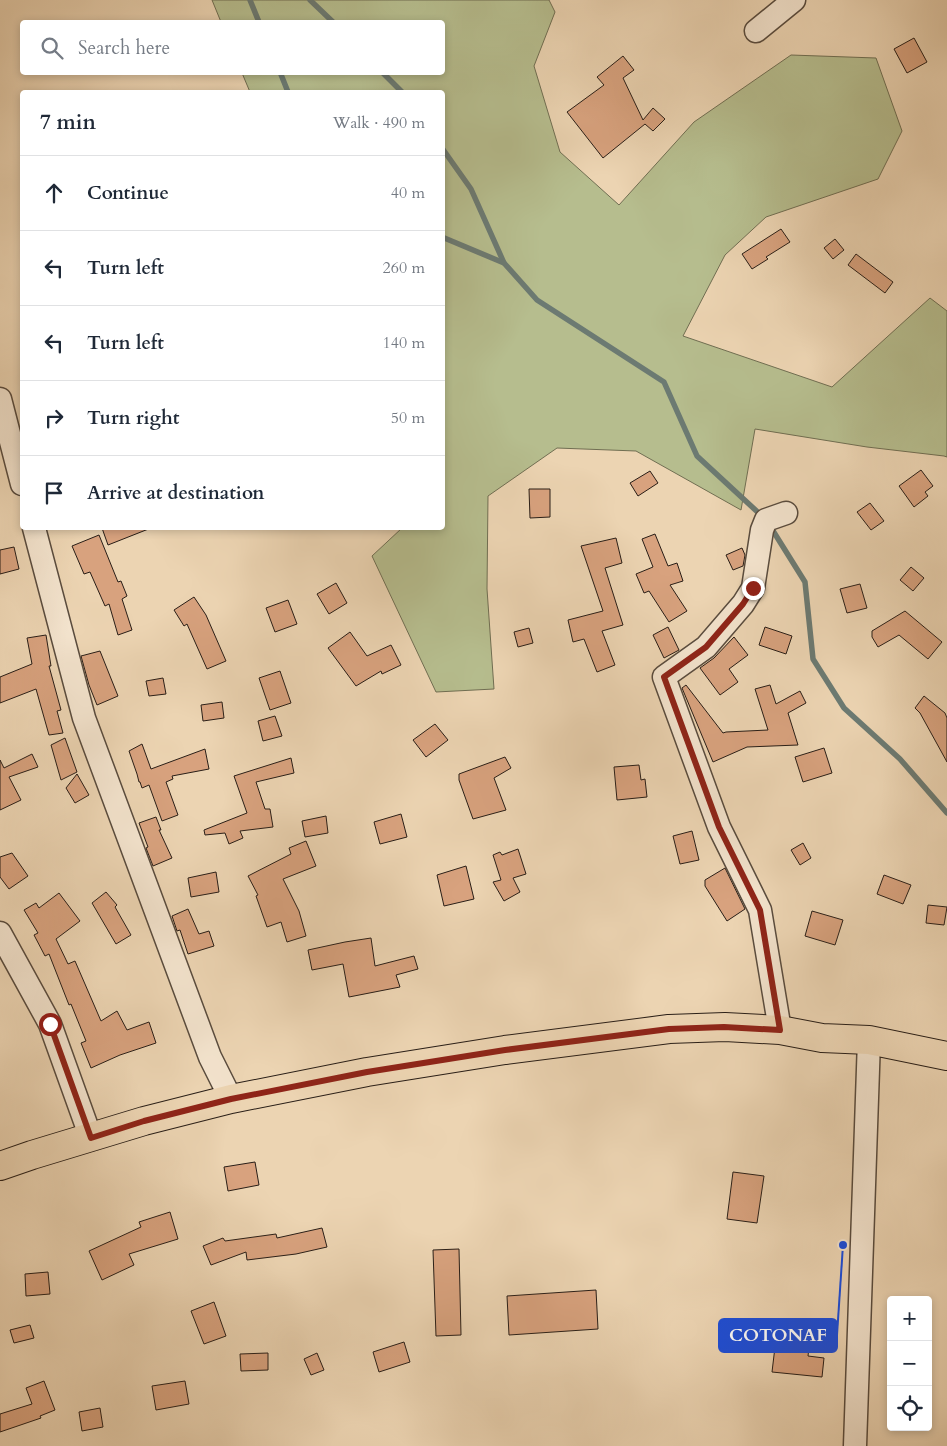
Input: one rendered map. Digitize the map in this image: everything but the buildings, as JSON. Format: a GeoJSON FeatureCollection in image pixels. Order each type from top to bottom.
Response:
{"type":"FeatureCollection","features":[{"type":"Feature","properties":{"kind":"main road"},"geometry":{"type":"LineString","coordinates":[[0,1166],[144,1121],[231,1099],[367,1072],[485,1053],[669,1029],[724,1027],[780,1030],[822,1038],[869,1040],[947,1056]]}},
{"type":"Feature","properties":{"kind":"street"},"geometry":{"type":"LineString","coordinates":[[756,31],[794,0]]}},
{"type":"Feature","properties":{"kind":"street"},"geometry":{"type":"LineString","coordinates":[[0,399],[20,476]]}},
{"type":"Feature","properties":{"kind":"street"},"geometry":{"type":"LineString","coordinates":[[780,1030],[760,910],[719,827],[664,677],[706,647],[743,604],[753,588],[762,530],[766,520],[786,513]]}},
{"type":"Feature","properties":{"kind":"street"},"geometry":{"type":"LineString","coordinates":[[35,530],[84,718],[210,1057],[231,1099]]}},
{"type":"Feature","properties":{"kind":"street"},"geometry":{"type":"LineString","coordinates":[[0,933],[50,1024],[91,1138]]}},
{"type":"Feature","properties":{"kind":"street"},"geometry":{"type":"LineString","coordinates":[[856,1446],[869,1040]]}},
{"type":"Feature","properties":{"kind":"green space"},"geometry":{"type":"Polygon","coordinates":[[[212,0],[549,0],[555,12],[534,66],[560,152],[619,205],[694,122],[791,55],[876,58],[902,131],[878,179],[766,217],[725,255],[683,336],[832,387],[930,298],[947,311],[947,457],[867,447],[755,429],[741,510],[636,451],[557,448],[488,496],[487,589],[494,689],[436,692],[372,556],[400,530],[445,530],[445,90],[249,90],[243,75],[445,75],[445,20],[220,20],[212,0]]]}},
{"type":"Feature","properties":{"kind":"waterway"},"geometry":{"type":"LineString","coordinates":[[250,0],[258,20]]}},
{"type":"Feature","properties":{"kind":"waterway"},"geometry":{"type":"LineString","coordinates":[[310,0],[331,20]]}},
{"type":"Feature","properties":{"kind":"waterway"},"geometry":{"type":"LineString","coordinates":[[281,75],[287,90]]}},
{"type":"Feature","properties":{"kind":"waterway"},"geometry":{"type":"LineString","coordinates":[[385,75],[400,90]]}},
{"type":"Feature","properties":{"kind":"waterway"},"geometry":{"type":"LineString","coordinates":[[445,152],[471,189],[504,263]]}},
{"type":"Feature","properties":{"kind":"waterway"},"geometry":{"type":"LineString","coordinates":[[445,238],[504,263],[537,300],[664,382],[697,456],[763,517]]}},
{"type":"Feature","properties":{"kind":"waterway"},"geometry":{"type":"LineString","coordinates":[[770,526],[805,582],[813,659],[844,708],[900,759],[947,813]]}},
{"type":"Feature","properties":{"kind":"place","name":"COTONAF"},"geometry":{"type":"Point","coordinates":[843,1245]}},
{"type":"Feature","properties":{"kind":"route"},"geometry":{"type":"LineString","coordinates":[[50,1024],[91,1138],[144,1121],[231,1099],[367,1072],[505,1050],[669,1029],[724,1027],[780,1030],[760,910],[719,827],[664,677],[706,647],[743,604],[753,588]]}}]}
